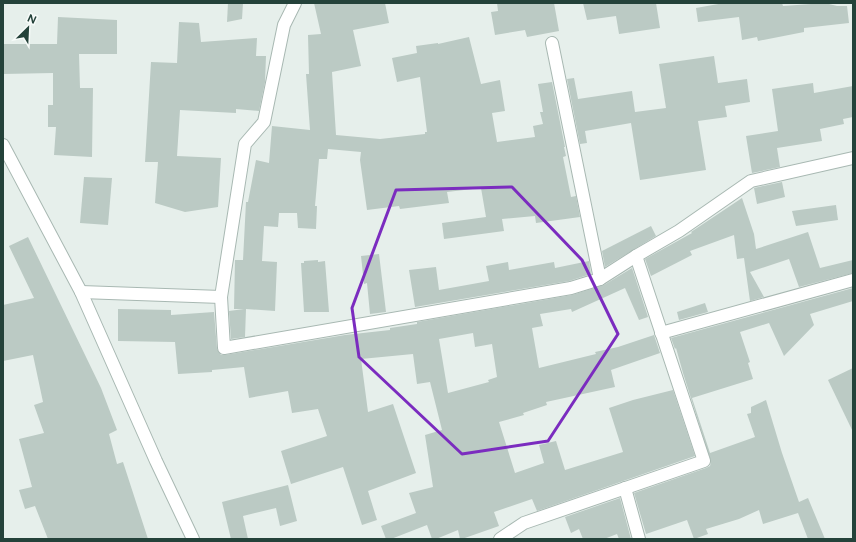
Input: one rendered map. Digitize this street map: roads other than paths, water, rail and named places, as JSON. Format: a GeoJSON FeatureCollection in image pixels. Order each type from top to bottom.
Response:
{"type":"FeatureCollection","features":[{"type":"Feature","properties":{"kind":"street"},"geometry":{"type":"LineString","coordinates":[[295,3],[284,25],[264,122],[245,144],[221,297],[224,348],[571,288],[600,279],[679,231],[751,180],[853,158]]}},
{"type":"Feature","properties":{"kind":"street"},"geometry":{"type":"LineString","coordinates":[[552,43],[600,279]]}},
{"type":"Feature","properties":{"kind":"street"},"geometry":{"type":"LineString","coordinates":[[3,145],[81,292],[156,461],[193,539]]}},
{"type":"Feature","properties":{"kind":"street"},"geometry":{"type":"LineString","coordinates":[[500,539],[524,523],[704,461],[636,256]]}},
{"type":"Feature","properties":{"kind":"street"},"geometry":{"type":"LineString","coordinates":[[661,333],[853,280]]}},
{"type":"Feature","properties":{"kind":"street"},"geometry":{"type":"LineString","coordinates":[[81,292],[221,297]]}},
{"type":"Feature","properties":{"kind":"street"},"geometry":{"type":"LineString","coordinates":[[625,488],[639,539]]}}]}
